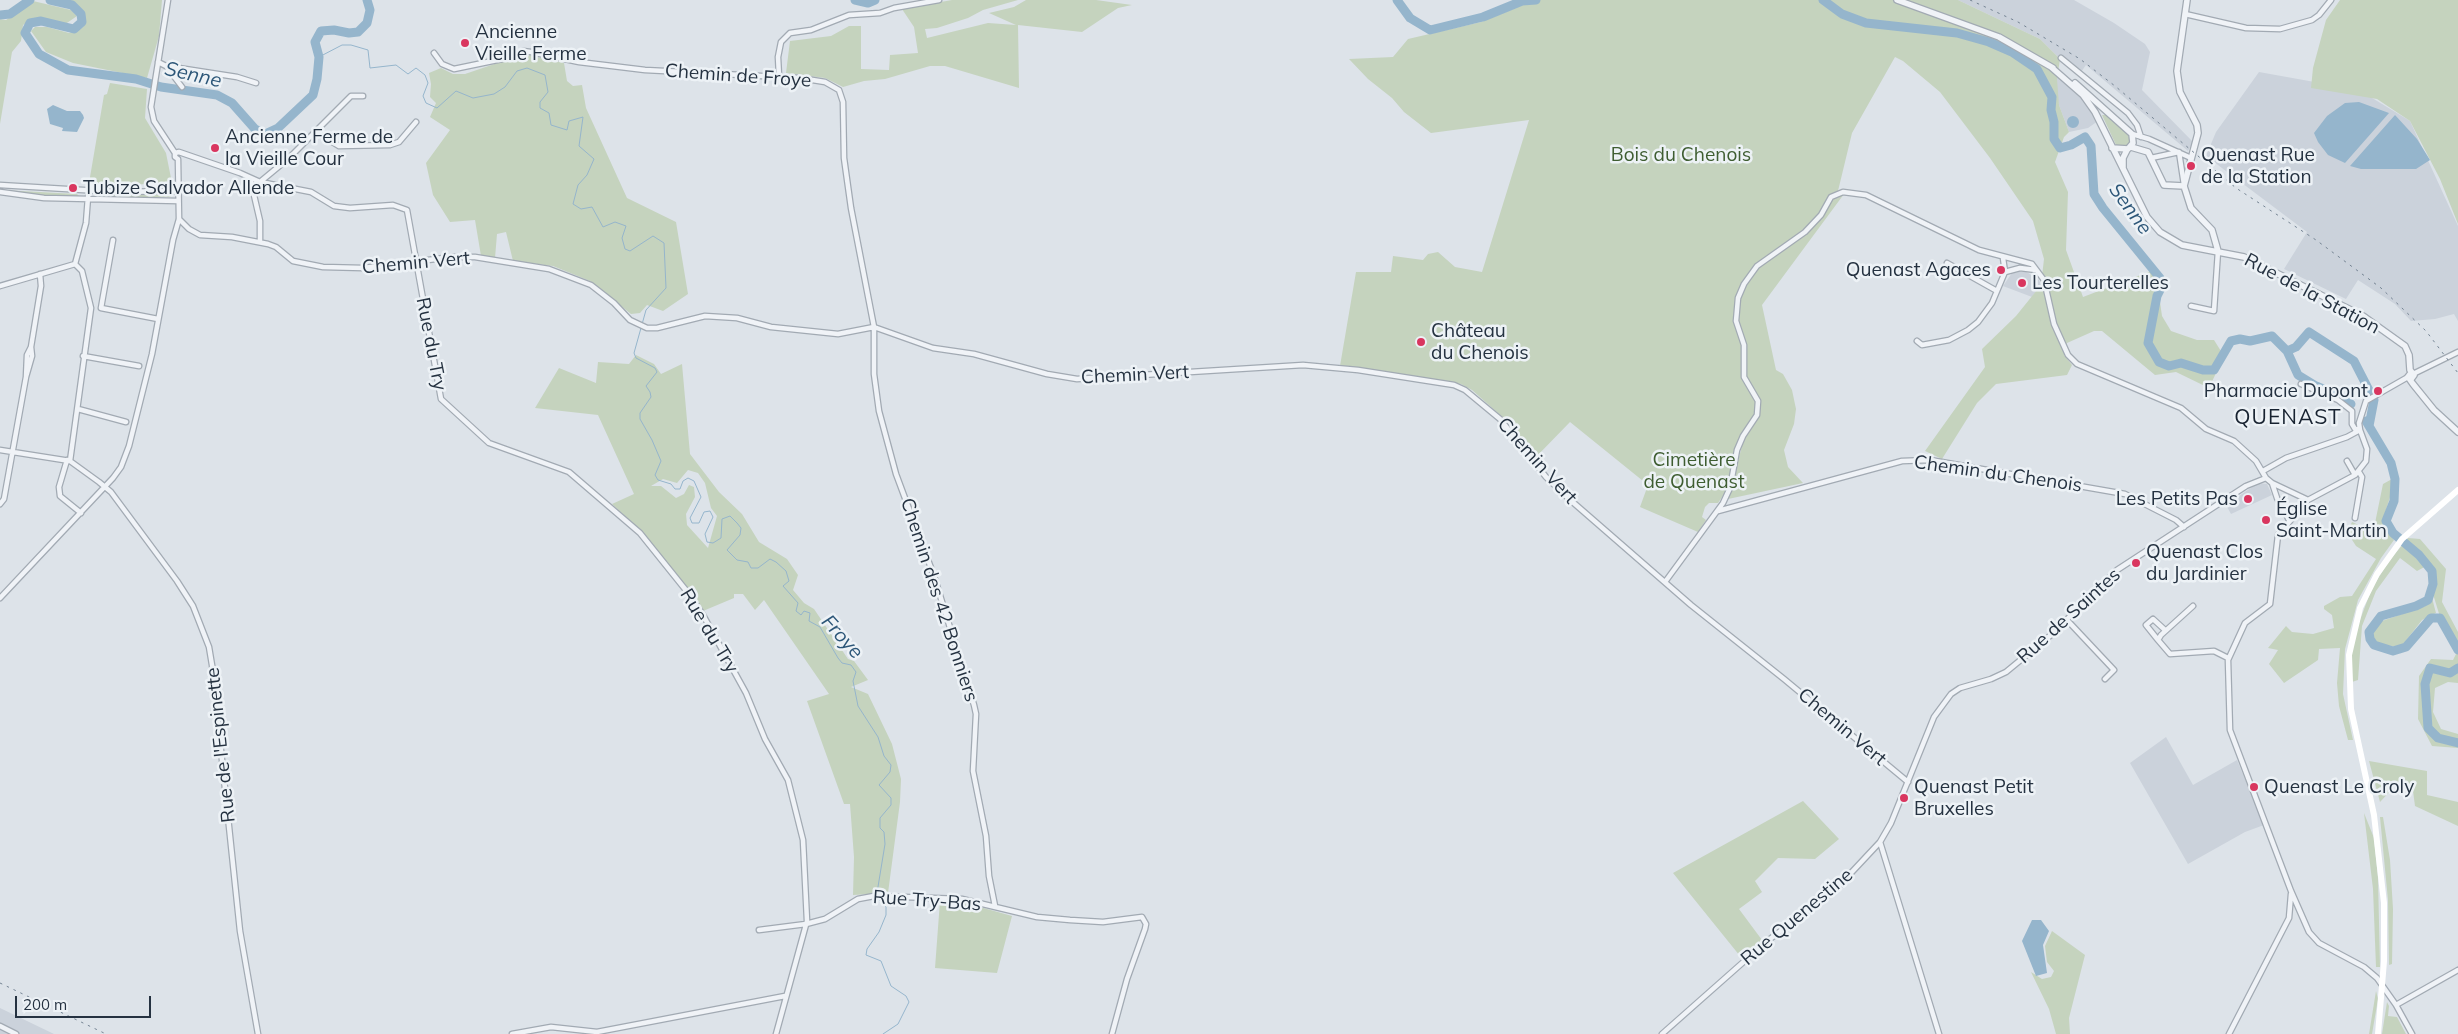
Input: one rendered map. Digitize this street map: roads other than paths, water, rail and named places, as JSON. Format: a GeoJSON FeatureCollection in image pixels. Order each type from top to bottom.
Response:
{"type":"FeatureCollection","features":[{"type":"Feature","properties":{"kind":"main road"},"geometry":{"type":"LineString","coordinates":[[2378,1034],[2383,985],[2384,903],[2378,841],[2351,709],[2349,666],[2352,640],[2363,603],[2377,574],[2400,542],[2458,490]]}},
{"type":"Feature","properties":{"kind":"street"},"geometry":{"type":"LineString","coordinates":[[0,598],[81,513],[121,467],[126,456],[150,361],[175,230],[179,219],[180,156],[175,157],[175,153],[154,120],[151,107],[154,78],[168,0]]}},
{"type":"Feature","properties":{"kind":"street"},"geometry":{"type":"LineString","coordinates":[[779,76],[778,57],[781,42],[790,33],[811,30],[849,15],[880,13],[894,8],[939,0]]}},
{"type":"Feature","properties":{"kind":"street"},"geometry":{"type":"LineString","coordinates":[[1897,0],[2000,37],[2051,67],[2084,90],[2132,134],[2141,136],[2191,158]]}},
{"type":"Feature","properties":{"kind":"street"},"geometry":{"type":"LineString","coordinates":[[2184,186],[2198,132],[2197,125],[2180,92],[2177,71],[2187,0]]}},
{"type":"Feature","properties":{"kind":"street"},"geometry":{"type":"LineString","coordinates":[[2185,14],[2246,28],[2280,29],[2312,20],[2320,15],[2331,0]]}},
{"type":"Feature","properties":{"kind":"street","name":"Chemin de Froye"},"geometry":{"type":"LineString","coordinates":[[434,54],[442,64],[454,69],[507,58],[523,52],[579,62],[645,70],[779,76],[825,82],[834,86],[841,94],[844,158],[850,208],[874,327]]}},
{"type":"Feature","properties":{"kind":"street"},"geometry":{"type":"LineString","coordinates":[[2061,58],[2128,113],[2137,125],[2141,136]]}},
{"type":"Feature","properties":{"kind":"street"},"geometry":{"type":"LineString","coordinates":[[158,62],[166,66],[237,77],[256,83]]}},
{"type":"Feature","properties":{"kind":"street"},"geometry":{"type":"LineString","coordinates":[[166,66],[182,87]]}},
{"type":"Feature","properties":{"kind":"street","name":"Rue de la Station"},"geometry":{"type":"LineString","coordinates":[[2051,67],[2083,96],[2147,217],[2160,232],[2182,245],[2244,257],[2363,316],[2405,346],[2409,354],[2411,376]]}},
{"type":"Feature","properties":{"kind":"street"},"geometry":{"type":"LineString","coordinates":[[260,182],[289,158],[352,96],[363,96]]}},
{"type":"Feature","properties":{"kind":"street"},"geometry":{"type":"LineString","coordinates":[[2095,116],[2101,111],[2108,112]]}},
{"type":"Feature","properties":{"kind":"street"},"geometry":{"type":"LineString","coordinates":[[316,132],[339,146],[390,145],[400,142],[416,122]]}},
{"type":"Feature","properties":{"kind":"street"},"geometry":{"type":"LineString","coordinates":[[2124,171],[2124,158],[2129,148],[2132,134]]}},
{"type":"Feature","properties":{"kind":"street"},"geometry":{"type":"LineString","coordinates":[[2112,148],[2145,150],[2164,185],[2184,186]]}},
{"type":"Feature","properties":{"kind":"street"},"geometry":{"type":"LineString","coordinates":[[2151,158],[2179,152]]}},
{"type":"Feature","properties":{"kind":"street"},"geometry":{"type":"LineString","coordinates":[[2179,152],[2184,186],[2191,208],[2212,230],[2218,251],[2214,311],[2191,306]]}},
{"type":"Feature","properties":{"kind":"street","name":"Rue du Try"},"geometry":{"type":"LineString","coordinates":[[180,156],[240,173],[260,182],[311,192],[334,206],[350,208],[393,205],[407,210],[441,399],[489,443],[569,472],[640,533],[703,615],[746,693],[788,780],[796,805],[804,849],[806,924]]}},
{"type":"Feature","properties":{"kind":"street"},"geometry":{"type":"LineString","coordinates":[[250,178],[260,221],[260,242]]}},
{"type":"Feature","properties":{"kind":"street"},"geometry":{"type":"LineString","coordinates":[[0,185],[89,191],[178,191]]}},
{"type":"Feature","properties":{"kind":"street"},"geometry":{"type":"LineString","coordinates":[[75,264],[84,232],[89,191]]}},
{"type":"Feature","properties":{"kind":"street"},"geometry":{"type":"LineString","coordinates":[[0,192],[44,198],[178,201]]}},
{"type":"Feature","properties":{"kind":"street"},"geometry":{"type":"LineString","coordinates":[[1664,582],[1728,495],[1737,450],[1758,409],[1758,401],[1744,377],[1744,345],[1736,312],[1738,298],[1744,284],[1757,266],[1805,232],[1821,215],[1834,195],[1843,192],[1866,195],[1979,250],[2003,258],[2023,260],[2032,264],[2046,285],[2054,324],[2068,355],[2077,364],[2181,408],[2206,430],[2234,441],[2272,483],[2308,500]]}},
{"type":"Feature","properties":{"kind":"street","name":"Chemin Vert"},"geometry":{"type":"LineString","coordinates":[[179,219],[189,229],[200,235],[232,237],[260,242],[276,247],[293,261],[323,267],[363,268],[452,257],[475,257],[548,269],[591,285],[614,303],[630,320],[647,328],[657,328],[705,316],[737,318],[771,327],[838,334],[874,327],[933,348],[974,354],[1047,374],[1076,379],[1303,365],[1358,370],[1454,385],[1465,390],[1500,419],[1556,487],[1664,582],[1908,782]]}},
{"type":"Feature","properties":{"kind":"street","name":"Chemin Vert"},"geometry":{"type":"LineString","coordinates":[[175,230],[189,229]]}},
{"type":"Feature","properties":{"kind":"street"},"geometry":{"type":"LineString","coordinates":[[113,240],[102,308],[158,319]]}},
{"type":"Feature","properties":{"kind":"street"},"geometry":{"type":"LineString","coordinates":[[1917,341],[1922,345],[1949,340],[1968,330],[1986,314],[2005,272],[2003,258]]}},
{"type":"Feature","properties":{"kind":"street"},"geometry":{"type":"LineString","coordinates":[[1946,263],[1998,291]]}},
{"type":"Feature","properties":{"kind":"street"},"geometry":{"type":"LineString","coordinates":[[0,286],[75,264]]}},
{"type":"Feature","properties":{"kind":"street"},"geometry":{"type":"LineString","coordinates":[[75,264],[82,271],[91,308],[83,356],[78,409],[69,460],[60,487],[60,496],[81,513]]}},
{"type":"Feature","properties":{"kind":"street"},"geometry":{"type":"LineString","coordinates":[[2005,272],[2020,268],[2037,270]]}},
{"type":"Feature","properties":{"kind":"street"},"geometry":{"type":"LineString","coordinates":[[0,504],[4,499],[13,452],[26,377],[27,356],[31,347],[41,286],[40,274]]}},
{"type":"Feature","properties":{"kind":"street","name":"Chemin des 42 Bonniers"},"geometry":{"type":"LineString","coordinates":[[874,327],[875,386],[885,438],[934,576],[976,714],[973,771],[986,836],[989,876],[995,906]]}},
{"type":"Feature","properties":{"kind":"street"},"geometry":{"type":"LineString","coordinates":[[2412,1034],[2383,985],[2364,967],[2313,938],[2291,890],[2230,730],[2227,677],[2228,658],[2245,622],[2270,604],[2278,535],[2308,500],[2357,474],[2366,463],[2367,449],[2359,423],[2365,403],[2375,395],[2458,352]]}},
{"type":"Feature","properties":{"kind":"street"},"geometry":{"type":"LineString","coordinates":[[83,356],[139,366]]}},
{"type":"Feature","properties":{"kind":"street"},"geometry":{"type":"LineString","coordinates":[[2411,376],[2434,410],[2458,432]]}},
{"type":"Feature","properties":{"kind":"street"},"geometry":{"type":"LineString","coordinates":[[2301,384],[2338,400],[2352,411],[2352,424],[2355,429],[2360,430]]}},
{"type":"Feature","properties":{"kind":"street"},"geometry":{"type":"LineString","coordinates":[[78,409],[126,422]]}},
{"type":"Feature","properties":{"kind":"street"},"geometry":{"type":"LineString","coordinates":[[2263,471],[2286,458],[2347,437],[2360,430]]}},
{"type":"Feature","properties":{"kind":"street"},"geometry":{"type":"LineString","coordinates":[[0,450],[69,460]]}},
{"type":"Feature","properties":{"kind":"street","name":"Rue de l'Espinette"},"geometry":{"type":"LineString","coordinates":[[69,460],[111,492],[182,588],[193,606],[209,647],[240,931],[258,1034]]}},
{"type":"Feature","properties":{"kind":"street","name":"Chemin du Chenois"},"geometry":{"type":"LineString","coordinates":[[1718,511],[1902,461],[1930,460],[2125,494],[2176,520],[2184,527]]}},
{"type":"Feature","properties":{"kind":"street"},"geometry":{"type":"LineString","coordinates":[[2347,461],[2357,474],[2362,476],[2355,518]]}},
{"type":"Feature","properties":{"kind":"street","name":"Rue de Saintes"},"geometry":{"type":"LineString","coordinates":[[1908,782],[1934,717],[1946,698],[1960,688],[1991,680],[2006,672],[2067,620],[2117,570],[2246,486],[2266,478]]}},
{"type":"Feature","properties":{"kind":"street"},"geometry":{"type":"LineString","coordinates":[[2272,483],[2277,498],[2289,520]]}},
{"type":"Feature","properties":{"kind":"street"},"geometry":{"type":"LineString","coordinates":[[2158,640],[2165,630],[2194,606]]}},
{"type":"Feature","properties":{"kind":"street"},"geometry":{"type":"LineString","coordinates":[[2165,630],[2153,619],[2146,625],[2170,654],[2214,652],[2228,658]]}},
{"type":"Feature","properties":{"kind":"street"},"geometry":{"type":"LineString","coordinates":[[2067,620],[2114,670],[2105,679]]}},
{"type":"Feature","properties":{"kind":"street","name":"Rue Quenestine"},"geometry":{"type":"LineString","coordinates":[[1662,1034],[1766,942],[1836,889],[1880,842],[1891,823],[1908,782]]}},
{"type":"Feature","properties":{"kind":"street"},"geometry":{"type":"LineString","coordinates":[[1880,842],[1939,1034]]}},
{"type":"Feature","properties":{"kind":"street"},"geometry":{"type":"LineString","coordinates":[[2229,1034],[2289,918],[2291,890]]}},
{"type":"Feature","properties":{"kind":"street","name":"Rue Try-Bas"},"geometry":{"type":"LineString","coordinates":[[759,930],[806,924],[825,919],[863,897],[876,896],[950,898],[1061,920],[1102,922],[1136,917],[1144,919],[1145,930],[1127,979],[1112,1034]]}},
{"type":"Feature","properties":{"kind":"street"},"geometry":{"type":"LineString","coordinates":[[776,1034],[806,924]]}},
{"type":"Feature","properties":{"kind":"street"},"geometry":{"type":"LineString","coordinates":[[2396,1005],[2458,970]]}},
{"type":"Feature","properties":{"kind":"street"},"geometry":{"type":"LineString","coordinates":[[512,1034],[551,1027],[590,1033],[785,996]]}},
{"type":"Feature","properties":{"kind":"street"},"geometry":{"type":"LineString","coordinates":[[0,1026],[16,1034]]}},
{"type":"Feature","properties":{"kind":"water"},"geometry":{"type":"Polygon","coordinates":[[[2359,102],[2389,113],[2345,163],[2328,155],[2314,133],[2327,116],[2345,103],[2359,102]]]}},
{"type":"Feature","properties":{"kind":"water"},"geometry":{"type":"Polygon","coordinates":[[[53,105],[67,111],[80,111],[84,118],[77,132],[62,131],[63,128],[50,124],[47,109],[53,105]]]}},
{"type":"Feature","properties":{"kind":"water"},"geometry":{"type":"Polygon","coordinates":[[[2395,115],[2417,139],[2430,160],[2416,169],[2361,169],[2350,166],[2395,115]]]}},
{"type":"Feature","properties":{"kind":"water"},"geometry":{"type":"Polygon","coordinates":[[[2073,116],[2079,122],[2073,128],[2067,122],[2073,116]]]}},
{"type":"Feature","properties":{"kind":"water"},"geometry":{"type":"Polygon","coordinates":[[[2032,920],[2041,920],[2049,931],[2043,945],[2047,973],[2036,976],[2022,941],[2032,920]]]}},
{"type":"Feature","properties":{"kind":"waterway","name":"Senne"},"geometry":{"type":"LineString","coordinates":[[0,15],[10,14],[30,0]]}},
{"type":"Feature","properties":{"kind":"waterway","name":"Senne"},"geometry":{"type":"LineString","coordinates":[[50,0],[72,5],[81,14],[82,22],[74,29],[41,21],[30,23],[25,33],[39,54],[68,70],[136,79],[161,87],[217,95],[232,103],[255,129],[265,134],[278,128],[313,95],[319,57],[315,42],[321,31],[358,32],[367,23],[370,10],[367,0]]}},
{"type":"Feature","properties":{"kind":"waterway","name":"Senne"},"geometry":{"type":"LineString","coordinates":[[855,0],[868,3],[875,0]]}},
{"type":"Feature","properties":{"kind":"waterway","name":"Senne"},"geometry":{"type":"LineString","coordinates":[[1397,0],[1410,18],[1430,30],[1483,17],[1522,1],[1536,0]]}},
{"type":"Feature","properties":{"kind":"waterway","name":"Senne"},"geometry":{"type":"LineString","coordinates":[[1823,0],[1842,14],[1866,23],[1957,33],[1989,42],[2012,52],[2037,69],[2052,97],[2051,110],[2054,122],[2054,139],[2060,148],[2071,145],[2085,137],[2091,146],[2094,194],[2103,208],[2160,278],[2162,286],[2157,296],[2148,343],[2159,362],[2169,366],[2181,363],[2203,370],[2214,370],[2231,341],[2240,339],[2250,341],[2272,336],[2287,351],[2298,375],[2316,386],[2342,397],[2351,404]]}},
{"type":"Feature","properties":{"kind":"waterway","name":"Froye"},"geometry":{"type":"LineString","coordinates":[[319,57],[342,45],[351,45],[368,50],[370,68],[396,65],[408,74],[416,68],[425,75],[428,83],[423,96],[426,103],[437,108],[456,91],[473,98],[494,94],[505,87],[517,71],[527,68],[545,75],[548,92],[540,102],[540,108],[549,113],[551,125],[567,130],[569,121],[583,117],[579,146],[594,159],[587,175],[578,185],[573,204],[581,209],[592,207],[603,227],[615,222],[626,226],[622,238],[625,249],[630,251],[653,236],[664,243],[666,288],[646,310],[634,353],[636,358],[655,368],[657,372],[646,386],[651,397],[640,413],[640,419],[661,461],[655,475],[658,480],[671,484],[675,489],[680,489],[683,481],[688,478],[694,481],[701,497],[690,518],[692,523],[699,523],[704,512],[710,511],[713,517],[705,534],[707,542],[713,543],[721,538],[722,519],[730,516],[741,528],[740,535],[727,550],[737,560],[748,562],[751,568],[758,568],[770,559],[786,571],[789,581],[783,586],[798,603],[796,611],[801,615],[804,611],[810,613],[809,621],[820,627],[842,663],[851,665],[856,672],[853,681],[858,706],[878,737],[884,756],[891,765],[890,772],[879,785],[891,798],[891,805],[880,818],[880,828],[884,832],[885,844],[877,893]]}},
{"type":"Feature","properties":{"kind":"waterway"},"geometry":{"type":"LineString","coordinates":[[2287,351],[2296,347],[2309,332],[2354,361],[2374,400],[2369,426]]}},
{"type":"Feature","properties":{"kind":"waterway"},"geometry":{"type":"LineString","coordinates":[[2366,421],[2391,463],[2395,479],[2394,501],[2386,521],[2393,533],[2419,555],[2432,571],[2433,584],[2428,600],[2416,606],[2381,616],[2369,632],[2370,639],[2374,645],[2393,651],[2406,647],[2431,618],[2440,618],[2458,650]]}},
{"type":"Feature","properties":{"kind":"waterway"},"geometry":{"type":"LineString","coordinates":[[2458,668],[2450,673],[2430,668],[2425,684],[2428,728],[2438,738],[2458,743]]}},
{"type":"Feature","properties":{"kind":"waterway","name":"Froye"},"geometry":{"type":"LineString","coordinates":[[876,897],[886,907],[886,915],[879,932],[867,949],[866,955],[881,961],[891,986],[906,996],[909,1002],[898,1024],[883,1034]]}},
{"type":"Feature","properties":{"kind":"railway"},"geometry":{"type":"LineString","coordinates":[[1970,0],[2018,22],[2080,59],[2236,188],[2316,240],[2381,288],[2426,331],[2458,373]]}},
{"type":"Feature","properties":{"kind":"railway"},"geometry":{"type":"LineString","coordinates":[[0,983],[106,1034]]}},
{"type":"Feature","properties":{"kind":"place","name":"Ancienne Vieille Ferme"},"geometry":{"type":"Point","coordinates":[465,43]}},
{"type":"Feature","properties":{"kind":"place","name":"Ancienne Ferme de la Vieille Cour"},"geometry":{"type":"Point","coordinates":[215,148]}},
{"type":"Feature","properties":{"kind":"place","name":"Quenast Rue de la Station"},"geometry":{"type":"Point","coordinates":[2191,166]}},
{"type":"Feature","properties":{"kind":"place","name":"Tubize Salvador Allende"},"geometry":{"type":"Point","coordinates":[73,188]}},
{"type":"Feature","properties":{"kind":"place","name":"Quenast Agaces"},"geometry":{"type":"Point","coordinates":[2001,270]}},
{"type":"Feature","properties":{"kind":"place","name":"Les Tourterelles"},"geometry":{"type":"Point","coordinates":[2022,283]}},
{"type":"Feature","properties":{"kind":"place","name":"Château du Chenois"},"geometry":{"type":"Point","coordinates":[1421,342]}},
{"type":"Feature","properties":{"kind":"place","name":"Pharmacie Dupont"},"geometry":{"type":"Point","coordinates":[2378,391]}},
{"type":"Feature","properties":{"kind":"place","name":"Les Petits Pas"},"geometry":{"type":"Point","coordinates":[2248,499]}},
{"type":"Feature","properties":{"kind":"place","name":"Église Saint-Martin"},"geometry":{"type":"Point","coordinates":[2266,520]}},
{"type":"Feature","properties":{"kind":"place","name":"Quenast Clos du Jardinier"},"geometry":{"type":"Point","coordinates":[2136,563]}},
{"type":"Feature","properties":{"kind":"place","name":"Quenast Le Croly"},"geometry":{"type":"Point","coordinates":[2254,787]}},
{"type":"Feature","properties":{"kind":"place","name":"Quenast Petit Bruxelles"},"geometry":{"type":"Point","coordinates":[1904,798]}},
{"type":"Feature","properties":{"kind":"district","name":"QUENAST"},"geometry":{"type":"Point","coordinates":[2288,418]}},
{"type":"Feature","properties":{"kind":"park label","name":"Bois du Chenois"},"geometry":{"type":"Point","coordinates":[1681,155]}},
{"type":"Feature","properties":{"kind":"park label","name":"Cimetière de Quenast"},"geometry":{"type":"Point","coordinates":[1694,471]}}]}
